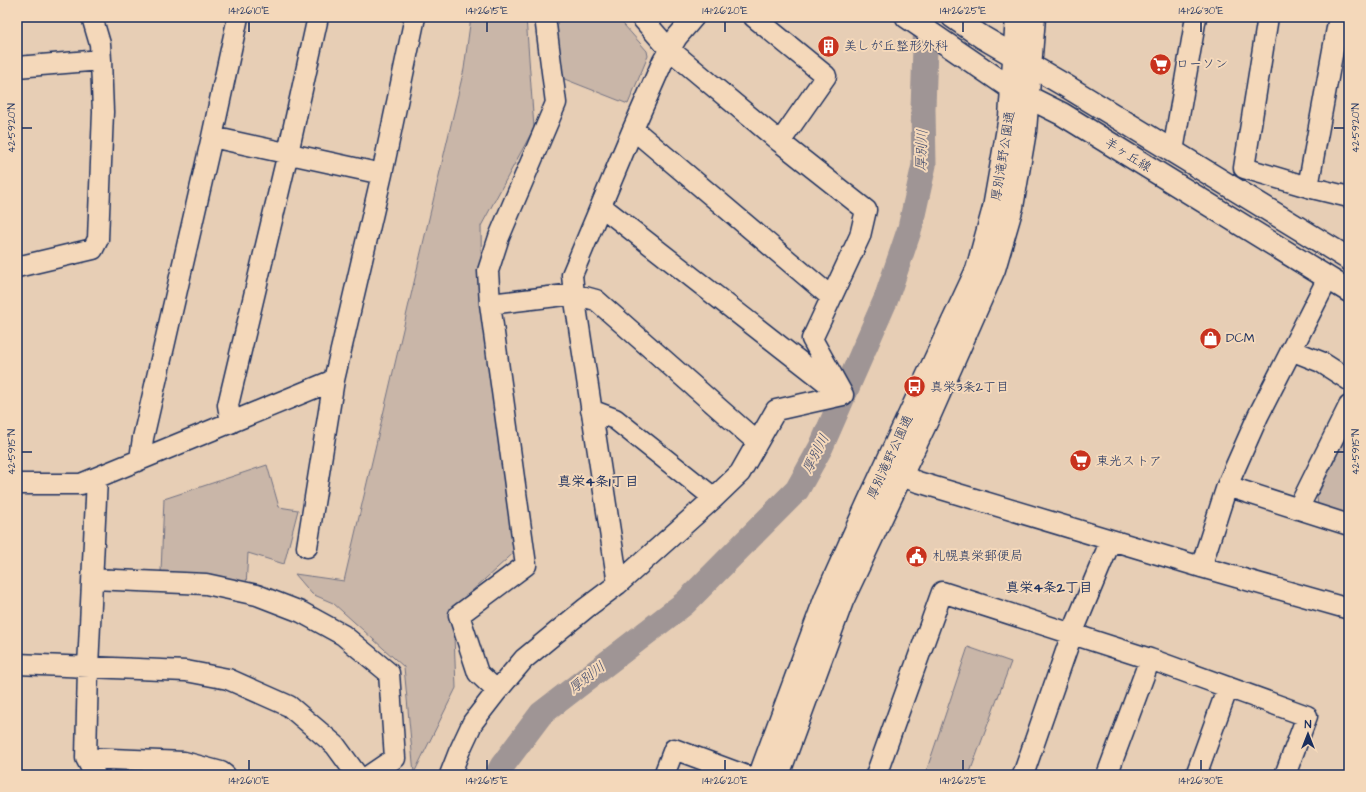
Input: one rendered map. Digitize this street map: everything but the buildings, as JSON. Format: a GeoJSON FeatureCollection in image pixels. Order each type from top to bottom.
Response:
{"type":"FeatureCollection","features":[{"type":"Feature","properties":{"kind":"main road","name":"羊ヶ丘線"},"geometry":{"type":"LineString","coordinates":[[908,17],[1020,93],[1062,114],[1349,291]]}},
{"type":"Feature","properties":{"kind":"main road","name":"羊ヶ丘線"},"geometry":{"type":"LineString","coordinates":[[952,17],[1349,259]]}},
{"type":"Feature","properties":{"kind":"main road","name":"厚別滝野公園通"},"geometry":{"type":"LineString","coordinates":[[760,775],[826,597],[893,473],[994,269],[1012,207],[1025,131],[1020,93],[1022,61],[1017,17]]}},
{"type":"Feature","properties":{"kind":"main road","name":"厚別滝野公園通"},"geometry":{"type":"LineString","coordinates":[[1022,61],[1034,17]]}},
{"type":"Feature","properties":{"kind":"main road","name":"厚別滝野公園通"},"geometry":{"type":"LineString","coordinates":[[778,775],[842,601],[893,473]]}},
{"type":"Feature","properties":{"kind":"street"},"geometry":{"type":"LineString","coordinates":[[17,268],[92,249],[98,238],[103,112],[102,60],[100,44],[92,17]]}},
{"type":"Feature","properties":{"kind":"street"},"geometry":{"type":"LineString","coordinates":[[140,459],[143,438],[238,17]]}},
{"type":"Feature","properties":{"kind":"street"},"geometry":{"type":"LineString","coordinates":[[231,423],[228,405],[288,153],[318,17]]}},
{"type":"Feature","properties":{"kind":"street"},"geometry":{"type":"LineString","coordinates":[[307,547],[334,380],[382,174],[415,17]]}},
{"type":"Feature","properties":{"kind":"street"},"geometry":{"type":"LineString","coordinates":[[496,691],[478,673],[459,615],[526,565],[490,304],[488,271],[499,237],[556,103],[545,17]]}},
{"type":"Feature","properties":{"kind":"street"},"geometry":{"type":"LineString","coordinates":[[641,17],[669,49],[780,142],[866,210],[860,236],[812,339],[843,395]]}},
{"type":"Feature","properties":{"kind":"street"},"geometry":{"type":"LineString","coordinates":[[618,584],[572,275],[633,128],[669,49],[694,17]]}},
{"type":"Feature","properties":{"kind":"street"},"geometry":{"type":"LineString","coordinates":[[754,17],[826,76],[780,142]]}},
{"type":"Feature","properties":{"kind":"street"},"geometry":{"type":"LineString","coordinates":[[1173,151],[1196,17]]}},
{"type":"Feature","properties":{"kind":"street"},"geometry":{"type":"LineString","coordinates":[[1268,17],[1244,168],[1308,187],[1349,197]]}},
{"type":"Feature","properties":{"kind":"street"},"geometry":{"type":"LineString","coordinates":[[1308,187],[1339,17]]}},
{"type":"Feature","properties":{"kind":"street"},"geometry":{"type":"LineString","coordinates":[[1344,17],[1349,21]]}},
{"type":"Feature","properties":{"kind":"street"},"geometry":{"type":"LineString","coordinates":[[17,67],[102,60]]}},
{"type":"Feature","properties":{"kind":"street"},"geometry":{"type":"LineString","coordinates":[[633,128],[831,297]]}},
{"type":"Feature","properties":{"kind":"street"},"geometry":{"type":"LineString","coordinates":[[212,137],[382,174]]}},
{"type":"Feature","properties":{"kind":"street"},"geometry":{"type":"LineString","coordinates":[[601,206],[843,395]]}},
{"type":"Feature","properties":{"kind":"street"},"geometry":{"type":"LineString","coordinates":[[17,251],[17,272]]}},
{"type":"Feature","properties":{"kind":"street"},"geometry":{"type":"LineString","coordinates":[[1201,567],[1227,486],[1258,416],[1328,278]]}},
{"type":"Feature","properties":{"kind":"street"},"geometry":{"type":"LineString","coordinates":[[490,304],[574,294],[596,300],[757,442]]}},
{"type":"Feature","properties":{"kind":"street"},"geometry":{"type":"LineString","coordinates":[[1291,350],[1321,362],[1349,380]]}},
{"type":"Feature","properties":{"kind":"street"},"geometry":{"type":"LineString","coordinates":[[17,484],[80,484],[334,380]]}},
{"type":"Feature","properties":{"kind":"street"},"geometry":{"type":"LineString","coordinates":[[450,775],[473,722],[496,691],[524,659],[618,584],[740,473],[776,410],[843,395]]}},
{"type":"Feature","properties":{"kind":"street"},"geometry":{"type":"LineString","coordinates":[[1298,509],[1349,406]]}},
{"type":"Feature","properties":{"kind":"street"},"geometry":{"type":"LineString","coordinates":[[591,410],[615,418],[714,498]]}},
{"type":"Feature","properties":{"kind":"street"},"geometry":{"type":"LineString","coordinates":[[893,473],[1201,567],[1349,609]]}},
{"type":"Feature","properties":{"kind":"street"},"geometry":{"type":"LineString","coordinates":[[97,478],[88,667],[90,766],[184,762],[221,772],[225,775]]}},
{"type":"Feature","properties":{"kind":"street"},"geometry":{"type":"LineString","coordinates":[[1227,486],[1349,525]]}},
{"type":"Feature","properties":{"kind":"street"},"geometry":{"type":"LineString","coordinates":[[1023,775],[1072,634],[1111,540]]}},
{"type":"Feature","properties":{"kind":"street"},"geometry":{"type":"LineString","coordinates":[[93,579],[213,585],[257,595],[301,612],[343,635],[389,673],[395,758],[370,775]]}},
{"type":"Feature","properties":{"kind":"street"},"geometry":{"type":"LineString","coordinates":[[876,775],[942,592],[1150,658],[1307,716],[1285,775]]}},
{"type":"Feature","properties":{"kind":"street"},"geometry":{"type":"LineString","coordinates":[[1107,775],[1150,658]]}},
{"type":"Feature","properties":{"kind":"street"},"geometry":{"type":"LineString","coordinates":[[17,664],[186,671],[228,679],[289,706],[335,745],[357,775]]}},
{"type":"Feature","properties":{"kind":"street"},"geometry":{"type":"LineString","coordinates":[[1196,775],[1228,687]]}},
{"type":"Feature","properties":{"kind":"street"},"geometry":{"type":"LineString","coordinates":[[664,775],[674,749],[744,775]]}},
{"type":"Feature","properties":{"kind":"shaded area"},"geometry":{"type":"Polygon","coordinates":[[[471,17],[526,17],[534,128],[481,226],[482,311],[518,549],[453,608],[456,688],[414,773],[404,667],[333,603],[312,594],[295,574],[344,581],[464,69],[471,17]]]}},
{"type":"Feature","properties":{"kind":"shaded area"},"geometry":{"type":"Polygon","coordinates":[[[553,17],[617,17],[647,51],[648,56],[628,104],[562,78],[553,17]]]}},
{"type":"Feature","properties":{"kind":"shaded area"},"geometry":{"type":"Polygon","coordinates":[[[1349,430],[1349,515],[1318,506],[1317,497],[1349,430]]]}},
{"type":"Feature","properties":{"kind":"shaded area"},"geometry":{"type":"Polygon","coordinates":[[[267,465],[279,507],[298,510],[284,564],[248,553],[246,586],[161,572],[164,499],[267,465]]]}},
{"type":"Feature","properties":{"kind":"shaded area"},"geometry":{"type":"Polygon","coordinates":[[[968,647],[1011,662],[969,775],[925,775],[968,647]]]}},
{"type":"Feature","properties":{"kind":"waterway","name":"厚別川"},"geometry":{"type":"LineString","coordinates":[[497,775],[502,766],[541,714],[685,603],[797,490],[821,447],[886,299],[910,228],[924,165],[923,109],[926,17]]}},
{"type":"Feature","properties":{"kind":"place","name":"美しが丘整形外科"},"geometry":{"type":"Point","coordinates":[828,46]}},
{"type":"Feature","properties":{"kind":"place","name":"ローソン"},"geometry":{"type":"Point","coordinates":[1160,64]}},
{"type":"Feature","properties":{"kind":"place","name":"DCM"},"geometry":{"type":"Point","coordinates":[1210,338]}},
{"type":"Feature","properties":{"kind":"place","name":"真栄3条2丁目"},"geometry":{"type":"Point","coordinates":[915,387]}},
{"type":"Feature","properties":{"kind":"place","name":"東光ストア"},"geometry":{"type":"Point","coordinates":[1081,461]}},
{"type":"Feature","properties":{"kind":"place","name":"札幌真栄郵便局"},"geometry":{"type":"Point","coordinates":[916,556]}},
{"type":"Feature","properties":{"kind":"district","name":"真栄4条1丁目"},"geometry":{"type":"Point","coordinates":[598,482]}},
{"type":"Feature","properties":{"kind":"district","name":"真栄4条2丁目"},"geometry":{"type":"Point","coordinates":[1049,588]}}]}
